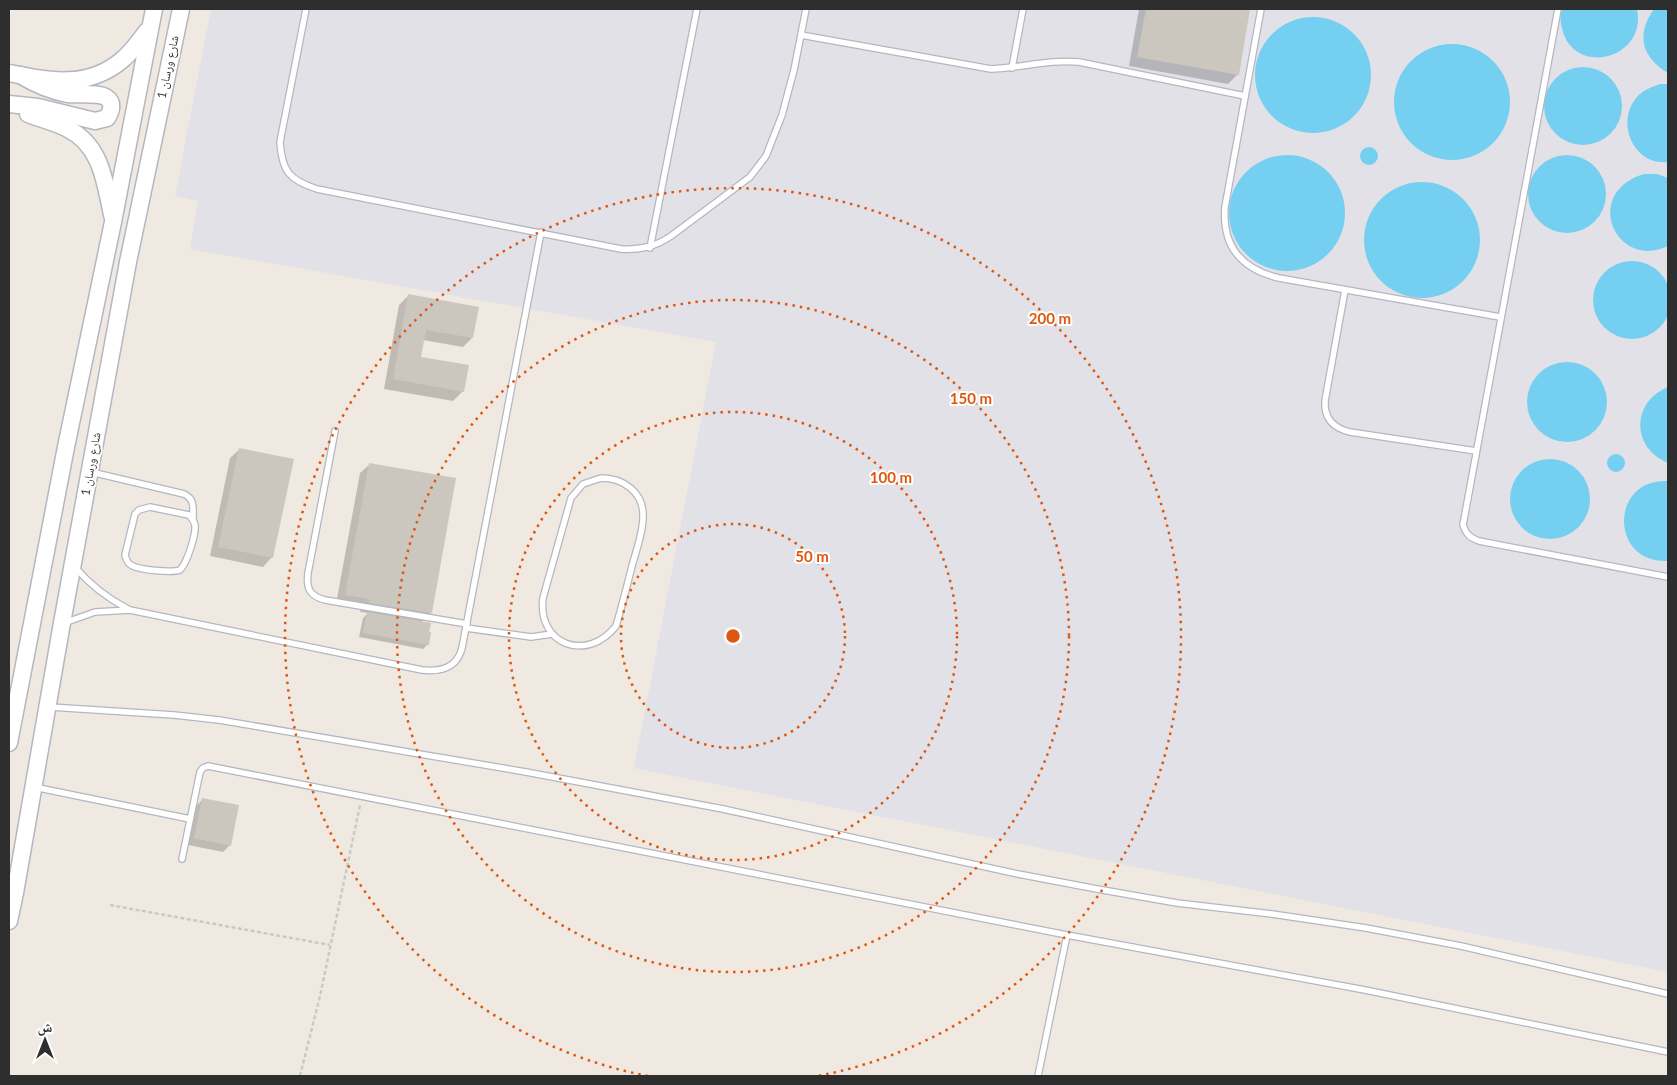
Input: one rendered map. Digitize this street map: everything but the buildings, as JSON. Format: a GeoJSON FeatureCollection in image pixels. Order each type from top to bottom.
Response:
{"type":"FeatureCollection","features":[{"type":"Feature","properties":{"kind":"street","name":"شارع ورسان 1"},"geometry":{"type":"LineString","coordinates":[[9,743],[154,9]]}},
{"type":"Feature","properties":{"kind":"street","name":"شارع ورسان 1"},"geometry":{"type":"LineString","coordinates":[[9,921],[128,262],[181,9]]}},
{"type":"Feature","properties":{"kind":"street"},"geometry":{"type":"LineString","coordinates":[[15,74],[59,81],[98,74],[108,70],[122,60],[150,27]]}},
{"type":"Feature","properties":{"kind":"street"},"geometry":{"type":"LineString","coordinates":[[9,104],[38,107],[95,121],[107,118],[112,108],[107,97],[55,91],[15,74]]}},
{"type":"Feature","properties":{"kind":"street"},"geometry":{"type":"LineString","coordinates":[[9,110],[57,124],[70,130],[88,145],[100,164],[113,222]]}},
{"type":"Feature","properties":{"kind":"lane"},"geometry":{"type":"LineString","coordinates":[[306,9],[280,142],[281,158],[288,173],[301,184],[317,189],[621,249],[635,250],[650,248],[661,243],[750,177],[759,167],[772,144],[782,115],[806,9]]}},
{"type":"Feature","properties":{"kind":"lane"},"geometry":{"type":"LineString","coordinates":[[650,248],[697,9]]}},
{"type":"Feature","properties":{"kind":"lane"},"geometry":{"type":"LineString","coordinates":[[1012,68],[1024,9]]}},
{"type":"Feature","properties":{"kind":"lane"},"geometry":{"type":"LineString","coordinates":[[1261,9],[1225,207],[1225,228],[1232,248],[1246,264],[1265,275],[1500,317]]}},
{"type":"Feature","properties":{"kind":"lane"},"geometry":{"type":"LineString","coordinates":[[1558,9],[1463,525],[1471,538],[1479,541],[1668,577]]}},
{"type":"Feature","properties":{"kind":"lane"},"geometry":{"type":"LineString","coordinates":[[801,35],[991,69],[1012,68],[1062,60],[1079,62],[1246,96]]}},
{"type":"Feature","properties":{"kind":"lane"},"geometry":{"type":"LineString","coordinates":[[62,623],[95,612],[130,610],[433,671],[452,665],[460,657],[467,626],[541,232]]}},
{"type":"Feature","properties":{"kind":"lane"},"geometry":{"type":"LineString","coordinates":[[1345,290],[1326,401],[1327,415],[1330,422],[1342,430],[1350,432],[1476,451]]}},
{"type":"Feature","properties":{"kind":"lane"},"geometry":{"type":"LineString","coordinates":[[335,431],[308,574],[307,583],[310,591],[316,598],[531,637],[552,634],[561,642],[573,646],[586,646],[598,643],[608,636],[616,626],[643,517],[640,499],[628,485],[619,481],[601,478],[592,480],[583,484],[571,498],[543,598],[543,617],[546,626],[552,634]]}},
{"type":"Feature","properties":{"kind":"lane"},"geometry":{"type":"LineString","coordinates":[[90,472],[184,494],[190,496],[193,502],[194,534],[186,561],[180,570],[170,572],[135,568],[126,560],[125,555],[133,520],[139,510],[150,508],[189,515],[193,519]]}},
{"type":"Feature","properties":{"kind":"lane"},"geometry":{"type":"LineString","coordinates":[[73,564],[104,595],[130,610]]}},
{"type":"Feature","properties":{"kind":"lane"},"geometry":{"type":"LineString","coordinates":[[48,707],[164,714],[219,720],[526,772],[723,809],[982,866],[1097,889],[1177,903],[1272,914],[1366,928],[1460,946],[1668,994]]}},
{"type":"Feature","properties":{"kind":"lane"},"geometry":{"type":"LineString","coordinates":[[182,859],[200,772],[208,766],[710,863],[1068,935],[1365,990],[1668,1052]]}},
{"type":"Feature","properties":{"kind":"lane"},"geometry":{"type":"LineString","coordinates":[[34,787],[190,820]]}},
{"type":"Feature","properties":{"kind":"lane"},"geometry":{"type":"LineString","coordinates":[[1038,1076],[1068,935]]}},
{"type":"Feature","properties":{"kind":"path"},"geometry":{"type":"LineString","coordinates":[[300,1076],[337,920],[362,797]]}},
{"type":"Feature","properties":{"kind":"path"},"geometry":{"type":"LineString","coordinates":[[110,905],[330,944]]}},
{"type":"Feature","properties":{"kind":"shaded area"},"geometry":{"type":"Polygon","coordinates":[[[211,9],[1668,9],[1668,972],[634,768],[716,342],[190,249],[198,201],[175,196],[211,9]]]}},
{"type":"Feature","properties":{"kind":"water"},"geometry":{"type":"Polygon","coordinates":[[[1562,9],[1637,9],[1637,26],[1632,39],[1623,49],[1610,55],[1597,57],[1584,55],[1572,48],[1564,35],[1561,22],[1562,9]]]}},
{"type":"Feature","properties":{"kind":"water"},"geometry":{"type":"Polygon","coordinates":[[[1654,9],[1668,9],[1668,73],[1652,60],[1644,44],[1645,27],[1654,9]]]}},
{"type":"Feature","properties":{"kind":"water"},"geometry":{"type":"Polygon","coordinates":[[[1313,17],[1335,21],[1345,26],[1354,34],[1362,43],[1367,53],[1371,75],[1367,97],[1362,107],[1354,116],[1345,124],[1335,129],[1313,133],[1291,129],[1281,124],[1272,116],[1264,107],[1259,97],[1255,75],[1259,53],[1264,43],[1272,34],[1281,26],[1291,21],[1313,17]]]}},
{"type":"Feature","properties":{"kind":"water"},"geometry":{"type":"Polygon","coordinates":[[[1452,44],[1474,48],[1484,53],[1493,61],[1501,70],[1506,80],[1510,102],[1506,124],[1501,134],[1493,143],[1484,151],[1474,156],[1452,160],[1430,156],[1420,151],[1411,143],[1403,134],[1398,124],[1394,102],[1398,80],[1403,70],[1411,61],[1420,53],[1430,48],[1452,44]]]}},
{"type":"Feature","properties":{"kind":"water"},"geometry":{"type":"Polygon","coordinates":[[[1583,67],[1598,70],[1611,78],[1619,91],[1622,106],[1619,121],[1611,134],[1598,142],[1583,145],[1568,142],[1555,134],[1547,121],[1544,106],[1547,91],[1555,78],[1568,70],[1583,67]]]}},
{"type":"Feature","properties":{"kind":"water"},"geometry":{"type":"Polygon","coordinates":[[[1660,84],[1668,84],[1668,162],[1656,161],[1645,157],[1637,150],[1631,140],[1628,129],[1631,107],[1637,97],[1660,84]]]}},
{"type":"Feature","properties":{"kind":"water"},"geometry":{"type":"Polygon","coordinates":[[[1369,147],[1377,152],[1378,156],[1373,164],[1369,165],[1361,160],[1360,156],[1365,148],[1369,147]]]}},
{"type":"Feature","properties":{"kind":"water"},"geometry":{"type":"Polygon","coordinates":[[[1287,155],[1309,159],[1319,164],[1328,172],[1336,181],[1341,191],[1345,213],[1341,235],[1336,245],[1328,254],[1319,262],[1309,267],[1287,271],[1265,267],[1255,262],[1246,254],[1238,245],[1233,235],[1229,213],[1233,191],[1238,181],[1246,172],[1255,164],[1265,159],[1287,155]]]}},
{"type":"Feature","properties":{"kind":"water"},"geometry":{"type":"Polygon","coordinates":[[[1567,155],[1582,158],[1595,166],[1603,179],[1606,194],[1603,209],[1595,222],[1582,230],[1567,233],[1552,230],[1539,222],[1531,209],[1528,194],[1531,179],[1539,166],[1552,158],[1567,155]]]}},
{"type":"Feature","properties":{"kind":"water"},"geometry":{"type":"Polygon","coordinates":[[[1644,174],[1657,174],[1668,178],[1668,246],[1649,251],[1633,248],[1621,239],[1613,227],[1610,212],[1614,197],[1625,184],[1644,174]]]}},
{"type":"Feature","properties":{"kind":"water"},"geometry":{"type":"Polygon","coordinates":[[[1422,182],[1444,186],[1454,191],[1463,199],[1471,208],[1476,218],[1480,240],[1476,262],[1471,272],[1463,281],[1454,289],[1444,294],[1422,298],[1400,294],[1390,289],[1381,281],[1373,272],[1368,262],[1364,240],[1368,218],[1373,208],[1381,199],[1390,191],[1400,186],[1422,182]]]}},
{"type":"Feature","properties":{"kind":"water"},"geometry":{"type":"Polygon","coordinates":[[[1632,261],[1647,264],[1664,278],[1668,285],[1671,300],[1668,315],[1654,332],[1647,336],[1632,339],[1617,336],[1600,322],[1596,315],[1593,300],[1596,285],[1610,268],[1617,264],[1632,261]]]}},
{"type":"Feature","properties":{"kind":"water"},"geometry":{"type":"Polygon","coordinates":[[[1559,362],[1575,362],[1596,373],[1607,394],[1607,410],[1596,431],[1575,442],[1559,442],[1545,436],[1533,424],[1527,410],[1527,394],[1533,380],[1545,368],[1559,362]]]}},
{"type":"Feature","properties":{"kind":"water"},"geometry":{"type":"Polygon","coordinates":[[[1668,387],[1668,463],[1656,456],[1647,447],[1640,425],[1647,403],[1656,394],[1668,387]]]}},
{"type":"Feature","properties":{"kind":"water"},"geometry":{"type":"Polygon","coordinates":[[[1616,454],[1624,459],[1625,463],[1620,471],[1616,472],[1608,467],[1607,463],[1612,455],[1616,454]]]}},
{"type":"Feature","properties":{"kind":"water"},"geometry":{"type":"Polygon","coordinates":[[[1542,459],[1558,459],[1579,470],[1590,491],[1590,507],[1579,528],[1558,539],[1542,539],[1528,533],[1516,521],[1510,507],[1510,491],[1516,477],[1528,465],[1542,459]]]}},
{"type":"Feature","properties":{"kind":"water"},"geometry":{"type":"Polygon","coordinates":[[[1668,481],[1668,561],[1648,558],[1634,548],[1625,531],[1624,521],[1628,502],[1634,494],[1648,484],[1668,481]]]}}]}
